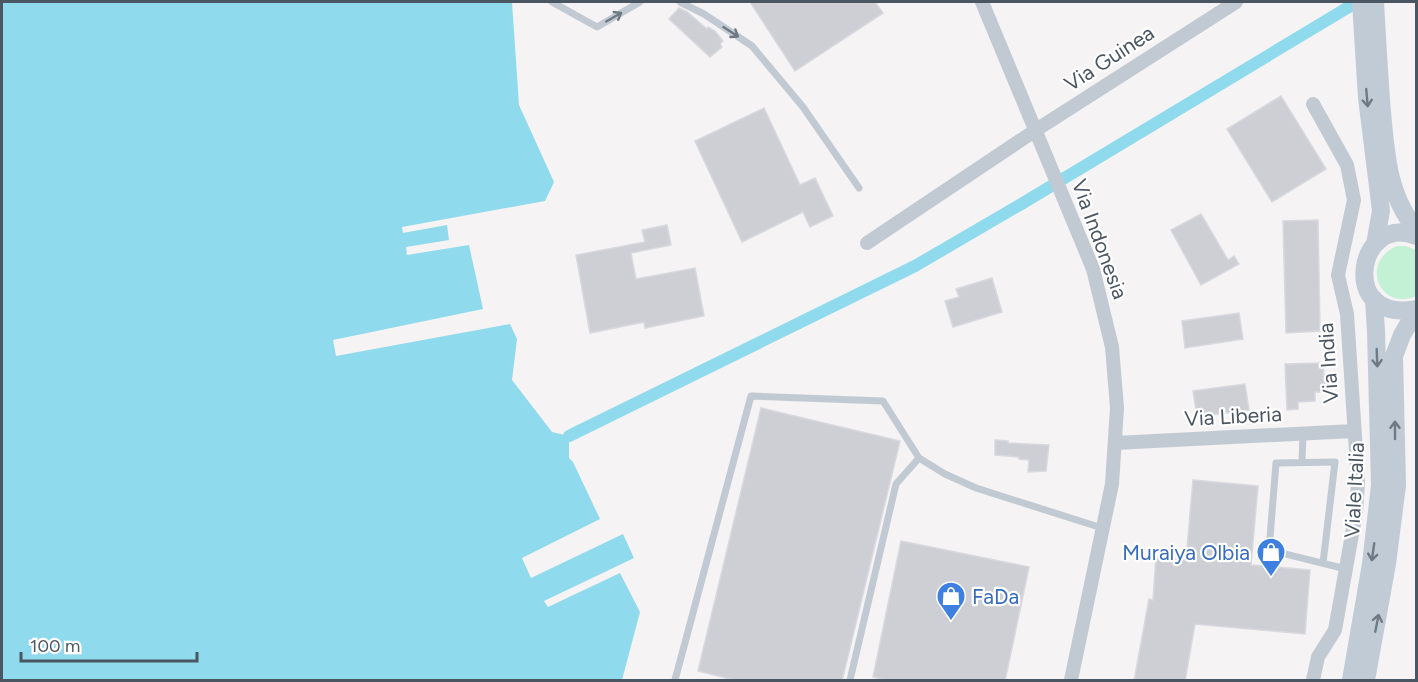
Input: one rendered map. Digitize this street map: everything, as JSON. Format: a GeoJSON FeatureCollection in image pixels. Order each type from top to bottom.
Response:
{"type":"FeatureCollection","features":[{"type":"Feature","properties":{"kind":"main road"},"geometry":{"type":"LineString","coordinates":[[1369,9],[1386,154],[1397,199],[1416,229]]}},
{"type":"Feature","properties":{"kind":"main road"},"geometry":{"type":"LineString","coordinates":[[1369,9],[1366,98],[1381,211],[1375,244]]}},
{"type":"Feature","properties":{"kind":"main road"},"geometry":{"type":"LineString","coordinates":[[1375,244],[1387,236],[1398,233],[1416,236]]}},
{"type":"Feature","properties":{"kind":"main road","name":"Viale Italia"},"geometry":{"type":"LineString","coordinates":[[1351,681],[1371,564],[1380,485],[1374,299],[1366,288],[1363,273],[1366,258],[1375,244]]}},
{"type":"Feature","properties":{"kind":"main road"},"geometry":{"type":"LineString","coordinates":[[1374,299],[1386,308],[1402,312],[1416,310]]}},
{"type":"Feature","properties":{"kind":"main road","name":"Viale Italia"},"geometry":{"type":"LineString","coordinates":[[1366,681],[1387,564],[1397,485],[1394,356],[1402,335],[1416,310]]}},
{"type":"Feature","properties":{"kind":"street","name":"Via Indonesia"},"geometry":{"type":"LineString","coordinates":[[982,2],[1093,269],[1112,347],[1117,408],[1112,484],[1071,681]]}},
{"type":"Feature","properties":{"kind":"street","name":"Via Guinea"},"geometry":{"type":"LineString","coordinates":[[867,243],[1036,130],[1236,2]]}},
{"type":"Feature","properties":{"kind":"street","name":"Via India"},"geometry":{"type":"LineString","coordinates":[[1313,104],[1347,165],[1354,200],[1338,275],[1347,314],[1358,482],[1356,512],[1335,630],[1318,657],[1313,681]]}},
{"type":"Feature","properties":{"kind":"street","name":"Via Liberia"},"geometry":{"type":"LineString","coordinates":[[1115,443],[1353,431]]}},
{"type":"Feature","properties":{"kind":"lane"},"geometry":{"type":"LineString","coordinates":[[552,2],[597,27],[640,2]]}},
{"type":"Feature","properties":{"kind":"lane"},"geometry":{"type":"LineString","coordinates":[[681,2],[752,46],[803,107],[859,188]]}},
{"type":"Feature","properties":{"kind":"lane"},"geometry":{"type":"LineString","coordinates":[[675,681],[751,396],[883,401],[920,458],[945,474],[976,488],[1102,528]]}},
{"type":"Feature","properties":{"kind":"lane"},"geometry":{"type":"LineString","coordinates":[[1302,462],[1303,434]]}},
{"type":"Feature","properties":{"kind":"lane"},"geometry":{"type":"LineString","coordinates":[[850,681],[896,484],[920,458]]}},
{"type":"Feature","properties":{"kind":"lane"},"geometry":{"type":"LineString","coordinates":[[1323,563],[1335,462],[1276,463],[1269,550],[1346,569]]}},
{"type":"Feature","properties":{"kind":"green space"},"geometry":{"type":"Polygon","coordinates":[[[1397,246],[1406,246],[1416,250],[1416,296],[1403,299],[1392,297],[1379,283],[1377,273],[1379,263],[1385,253],[1397,246]]]}},
{"type":"Feature","properties":{"kind":"water"},"geometry":{"type":"Polygon","coordinates":[[[2,2],[512,2],[519,105],[554,182],[545,201],[402,227],[403,233],[447,225],[449,240],[406,247],[407,255],[469,245],[483,309],[333,340],[336,356],[510,324],[517,339],[512,380],[552,432],[569,436],[569,458],[600,519],[522,558],[531,578],[623,534],[634,558],[544,601],[548,607],[620,573],[640,612],[622,680],[2,680],[2,2]]]}},
{"type":"Feature","properties":{"kind":"building"},"geometry":{"type":"Polygon","coordinates":[[[750,2],[875,2],[883,13],[795,71],[750,2]]]}},
{"type":"Feature","properties":{"kind":"building"},"geometry":{"type":"Polygon","coordinates":[[[679,8],[707,29],[708,27],[715,31],[723,41],[720,44],[722,47],[710,57],[669,19],[679,8]]]}},
{"type":"Feature","properties":{"kind":"building"},"geometry":{"type":"Polygon","coordinates":[[[1281,96],[1326,169],[1272,202],[1227,129],[1281,96]]]}},
{"type":"Feature","properties":{"kind":"building"},"geometry":{"type":"Polygon","coordinates":[[[764,108],[800,185],[815,178],[833,216],[810,227],[803,212],[742,242],[695,141],[764,108]]]}},
{"type":"Feature","properties":{"kind":"building"},"geometry":{"type":"Polygon","coordinates":[[[1201,214],[1228,260],[1234,256],[1239,264],[1201,285],[1171,230],[1201,214]]]}},
{"type":"Feature","properties":{"kind":"building"},"geometry":{"type":"Polygon","coordinates":[[[1318,220],[1320,331],[1286,333],[1283,221],[1318,220]]]}},
{"type":"Feature","properties":{"kind":"building"},"geometry":{"type":"Polygon","coordinates":[[[667,225],[671,245],[631,253],[636,279],[695,268],[704,316],[645,328],[644,322],[590,333],[576,255],[645,242],[642,230],[667,225]]]}},
{"type":"Feature","properties":{"kind":"building"},"geometry":{"type":"Polygon","coordinates":[[[992,278],[1002,312],[953,327],[945,301],[959,297],[956,289],[992,278]]]}},
{"type":"Feature","properties":{"kind":"building"},"geometry":{"type":"Polygon","coordinates":[[[1239,313],[1243,339],[1185,348],[1182,321],[1239,313]]]}},
{"type":"Feature","properties":{"kind":"building"},"geometry":{"type":"Polygon","coordinates":[[[1323,363],[1324,375],[1331,375],[1332,385],[1324,385],[1324,392],[1315,392],[1315,401],[1298,402],[1298,409],[1287,410],[1285,364],[1323,363]]]}},
{"type":"Feature","properties":{"kind":"building"},"geometry":{"type":"Polygon","coordinates":[[[1245,384],[1249,410],[1197,417],[1193,391],[1245,384]]]}},
{"type":"Feature","properties":{"kind":"building"},"geometry":{"type":"Polygon","coordinates":[[[761,408],[900,441],[842,681],[738,681],[698,671],[761,408]]]}},
{"type":"Feature","properties":{"kind":"building"},"geometry":{"type":"Polygon","coordinates":[[[995,440],[1049,445],[1046,471],[1028,472],[1029,460],[995,455],[995,440]]]}},
{"type":"Feature","properties":{"kind":"building"},"geometry":{"type":"Polygon","coordinates":[[[1193,480],[1258,486],[1251,565],[1310,570],[1305,634],[1195,624],[1185,681],[1134,681],[1149,599],[1153,600],[1156,557],[1186,560],[1193,480]]]}},
{"type":"Feature","properties":{"kind":"building","name":"FaDa"},"geometry":{"type":"Polygon","coordinates":[[[901,541],[1029,567],[1005,681],[890,681],[873,677],[901,541]]]}},
{"type":"Feature","properties":{"kind":"waterway"},"geometry":{"type":"LineString","coordinates":[[569,436],[915,266],[1357,2]]}},
{"type":"Feature","properties":{"kind":"place","name":"Muraiya Olbia"},"geometry":{"type":"Point","coordinates":[1271,578]}},
{"type":"Feature","properties":{"kind":"place","name":"FaDa"},"geometry":{"type":"Point","coordinates":[951,622]}}]}
